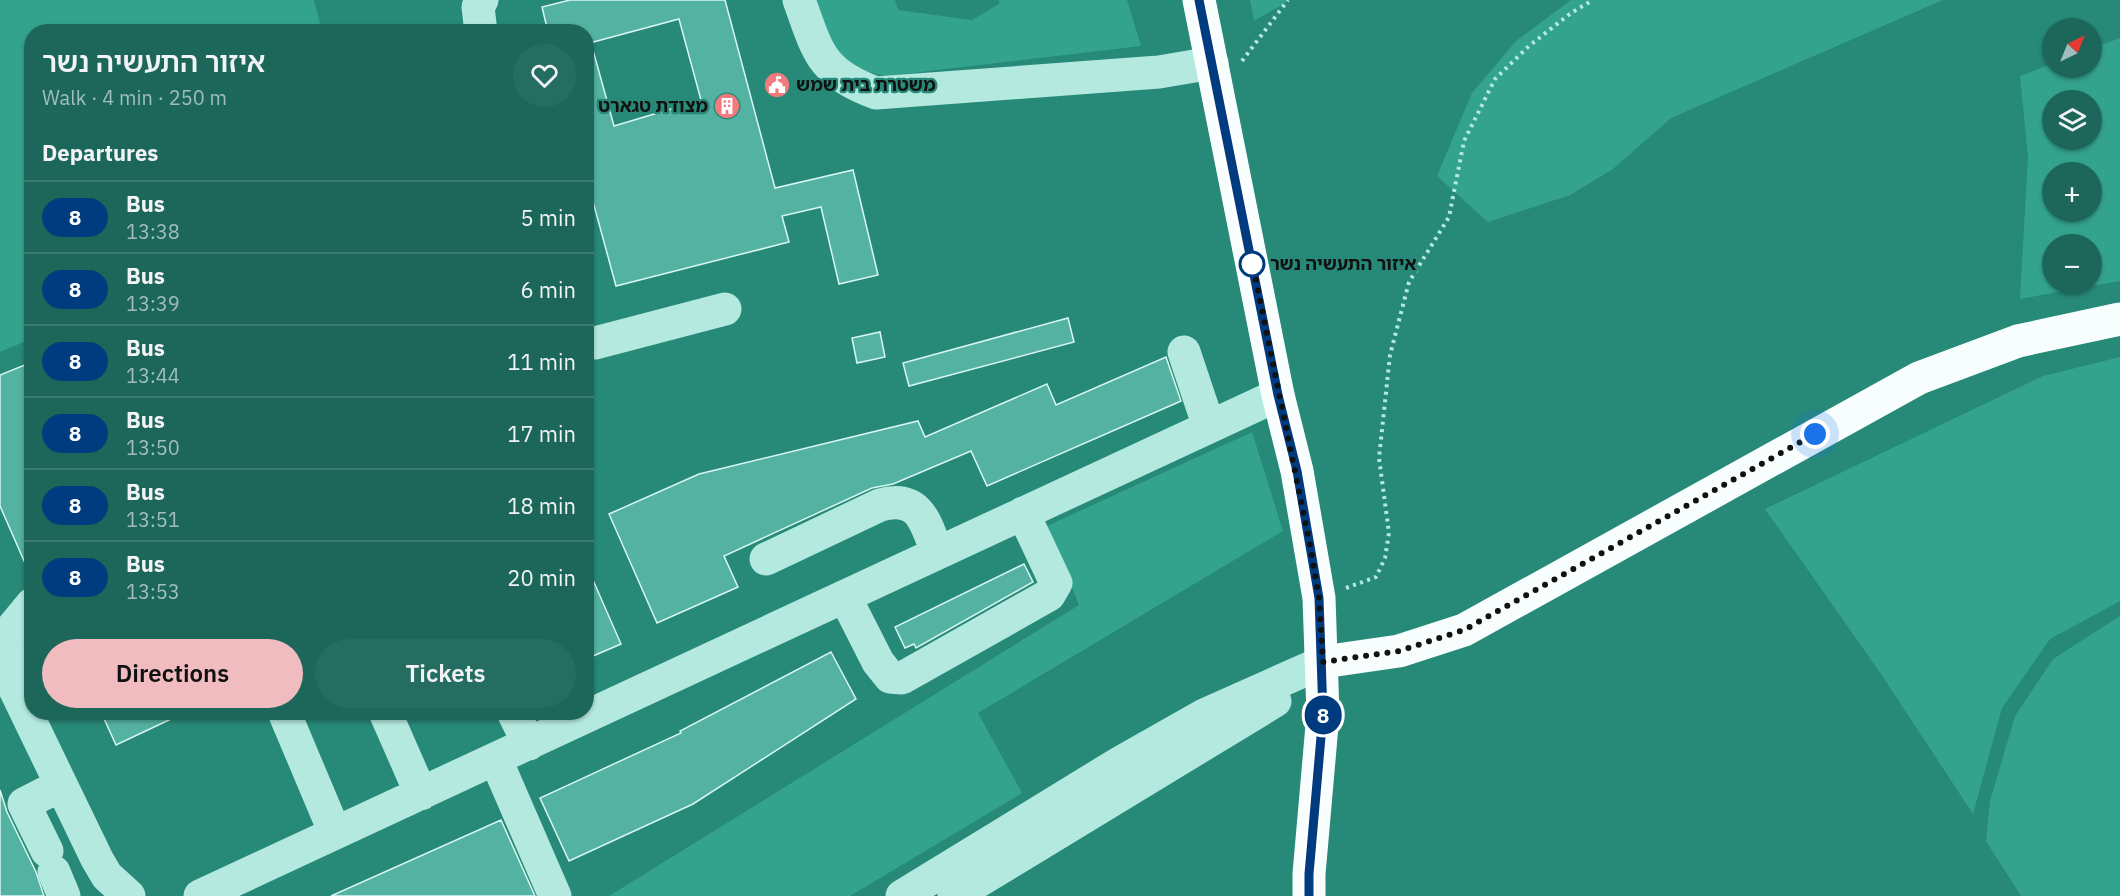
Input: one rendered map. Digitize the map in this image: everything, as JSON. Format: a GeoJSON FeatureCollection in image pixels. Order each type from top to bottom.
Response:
{"type":"FeatureCollection","features":[{"type":"Feature","properties":{"kind":"main road"},"geometry":{"type":"LineString","coordinates":[[1199,0],[1278,395],[1297,471],[1319,598],[1323,714],[1309,874],[1310,896]]}},
{"type":"Feature","properties":{"kind":"main road"},"geometry":{"type":"LineString","coordinates":[[1323,662],[1399,651],[1464,630],[1919,378],[2018,341],[2120,319]]}},
{"type":"Feature","properties":{"kind":"street"},"geometry":{"type":"LineString","coordinates":[[480,24],[478,7],[482,0]]}},
{"type":"Feature","properties":{"kind":"street"},"geometry":{"type":"LineString","coordinates":[[799,0],[816,48],[828,67],[851,84],[876,93],[1159,72],[1215,78]]}},
{"type":"Feature","properties":{"kind":"street"},"geometry":{"type":"LineString","coordinates":[[594,343],[725,309]]}},
{"type":"Feature","properties":{"kind":"street"},"geometry":{"type":"LineString","coordinates":[[1184,352],[1209,427]]}},
{"type":"Feature","properties":{"kind":"street"},"geometry":{"type":"LineString","coordinates":[[594,714],[1278,395]]}},
{"type":"Feature","properties":{"kind":"street"},"geometry":{"type":"LineString","coordinates":[[766,559],[880,505],[895,501],[912,506],[923,517],[937,553]]}},
{"type":"Feature","properties":{"kind":"street"},"geometry":{"type":"LineString","coordinates":[[845,597],[878,662],[890,677],[902,678],[1049,595],[1056,584],[1023,513]]}},
{"type":"Feature","properties":{"kind":"street"},"geometry":{"type":"LineString","coordinates":[[24,614],[4,641],[11,681],[24,708]]}},
{"type":"Feature","properties":{"kind":"street"},"geometry":{"type":"LineString","coordinates":[[902,896],[1121,762],[1204,715],[1323,662]]}},
{"type":"Feature","properties":{"kind":"street"},"geometry":{"type":"LineString","coordinates":[[954,896],[1249,719],[1282,696],[1323,662]]}},
{"type":"Feature","properties":{"kind":"street"},"geometry":{"type":"LineString","coordinates":[[30,720],[97,859],[121,894]]}},
{"type":"Feature","properties":{"kind":"street"},"geometry":{"type":"LineString","coordinates":[[287,720],[335,833]]}},
{"type":"Feature","properties":{"kind":"street"},"geometry":{"type":"LineString","coordinates":[[389,720],[422,794]]}},
{"type":"Feature","properties":{"kind":"street"},"geometry":{"type":"LineString","coordinates":[[517,720],[529,744]]}},
{"type":"Feature","properties":{"kind":"street"},"geometry":{"type":"LineString","coordinates":[[200,896],[581,720]]}},
{"type":"Feature","properties":{"kind":"street"},"geometry":{"type":"LineString","coordinates":[[496,760],[555,896]]}},
{"type":"Feature","properties":{"kind":"street"},"geometry":{"type":"LineString","coordinates":[[55,873],[24,804],[61,785]]}},
{"type":"Feature","properties":{"kind":"path"},"geometry":{"type":"LineString","coordinates":[[1215,78],[1288,0]]}},
{"type":"Feature","properties":{"kind":"path"},"geometry":{"type":"LineString","coordinates":[[1319,598],[1376,577],[1385,558],[1389,533],[1379,458],[1390,355],[1409,282],[1449,217],[1464,141],[1495,79],[1554,26],[1593,0]]}},
{"type":"Feature","properties":{"kind":"green space"},"geometry":{"type":"Polygon","coordinates":[[[0,0],[314,0],[320,24],[24,24],[24,342],[0,352],[0,0]]]}},
{"type":"Feature","properties":{"kind":"green space"},"geometry":{"type":"Polygon","coordinates":[[[816,0],[895,0],[898,10],[972,20],[999,4],[999,0],[1127,0],[1141,46],[886,76],[856,67],[845,60],[831,41],[816,0]]]}},
{"type":"Feature","properties":{"kind":"green space"},"geometry":{"type":"Polygon","coordinates":[[[1250,0],[1290,0],[1254,21],[1250,0]]]}},
{"type":"Feature","properties":{"kind":"green space"},"geometry":{"type":"Polygon","coordinates":[[[1571,0],[1943,0],[1671,118],[1613,169],[1570,195],[1488,222],[1437,176],[1472,93],[1516,41],[1571,0]]]}},
{"type":"Feature","properties":{"kind":"green space"},"geometry":{"type":"Polygon","coordinates":[[[2120,38],[2120,281],[2102,284],[2102,234],[2042,234],[2042,294],[2048,294],[2020,299],[2028,157],[2020,76],[2042,68],[2042,78],[2102,78],[2102,45],[2120,38]]]}},
{"type":"Feature","properties":{"kind":"green space"},"geometry":{"type":"Polygon","coordinates":[[[2120,357],[2120,601],[2050,639],[2002,708],[1973,814],[1881,674],[1765,509],[2043,376],[2120,357]]]}},
{"type":"Feature","properties":{"kind":"green space"},"geometry":{"type":"Polygon","coordinates":[[[1252,432],[1283,531],[978,713],[1022,793],[850,896],[609,896],[1079,605],[1047,526],[1252,432]]]}},
{"type":"Feature","properties":{"kind":"green space"},"geometry":{"type":"Polygon","coordinates":[[[2120,616],[2120,896],[2021,896],[1986,841],[1990,801],[2015,716],[2053,659],[2120,616]]]}},
{"type":"Feature","properties":{"kind":"building","name":"מצודת טגארט"},"geometry":{"type":"Polygon","coordinates":[[[570,0],[725,0],[775,188],[853,170],[878,275],[839,284],[821,207],[782,216],[789,242],[616,286],[594,205],[594,54],[614,126],[701,100],[679,19],[594,42],[594,24],[546,24],[542,7],[570,0]]]}},
{"type":"Feature","properties":{"kind":"building"},"geometry":{"type":"Polygon","coordinates":[[[1068,318],[1074,342],[909,386],[903,363],[1068,318]]]}},
{"type":"Feature","properties":{"kind":"building"},"geometry":{"type":"Polygon","coordinates":[[[880,332],[885,357],[857,363],[852,338],[880,332]]]}},
{"type":"Feature","properties":{"kind":"building"},"geometry":{"type":"Polygon","coordinates":[[[1166,357],[1181,401],[987,486],[971,451],[893,484],[872,488],[724,556],[738,587],[657,623],[609,514],[699,474],[918,421],[925,437],[1047,384],[1056,405],[1166,357]]]}},
{"type":"Feature","properties":{"kind":"building"},"geometry":{"type":"Polygon","coordinates":[[[24,365],[24,561],[0,506],[0,375],[24,365]]]}},
{"type":"Feature","properties":{"kind":"building"},"geometry":{"type":"Polygon","coordinates":[[[1024,564],[1033,582],[916,648],[914,644],[905,648],[895,627],[1024,564]]]}},
{"type":"Feature","properties":{"kind":"building"},"geometry":{"type":"Polygon","coordinates":[[[594,582],[621,644],[594,656],[594,582]]]}},
{"type":"Feature","properties":{"kind":"building"},"geometry":{"type":"Polygon","coordinates":[[[831,652],[856,699],[693,804],[569,861],[540,798],[681,733],[680,731],[831,652]]]}},
{"type":"Feature","properties":{"kind":"building"},"geometry":{"type":"Polygon","coordinates":[[[105,720],[169,720],[116,745],[105,720]]]}},
{"type":"Feature","properties":{"kind":"building"},"geometry":{"type":"Polygon","coordinates":[[[0,790],[7,812],[36,872],[44,896],[0,896],[0,790]]]}},
{"type":"Feature","properties":{"kind":"building"},"geometry":{"type":"Polygon","coordinates":[[[501,820],[535,896],[331,896],[501,820]]]}},
{"type":"Feature","properties":{"kind":"bus line","name":"8"},"geometry":{"type":"LineString","coordinates":[[1199,0],[1278,395],[1297,471],[1319,598],[1323,714],[1309,896]]}},
{"type":"Feature","properties":{"kind":"place","name":"משטרת בית שמש"},"geometry":{"type":"Point","coordinates":[777,85]}},
{"type":"Feature","properties":{"kind":"place","name":"מצודת טגארט"},"geometry":{"type":"Point","coordinates":[727,106]}},
{"type":"Feature","properties":{"kind":"place","name":"איזור התעשיה נשר"},"geometry":{"type":"Point","coordinates":[1252,264]}},
{"type":"Feature","properties":{"kind":"route"},"geometry":{"type":"LineString","coordinates":[[1252,264],[1251,256],[1278,395],[1297,471],[1319,598],[1323,662],[1399,651],[1464,630],[1815,434]]}}]}
